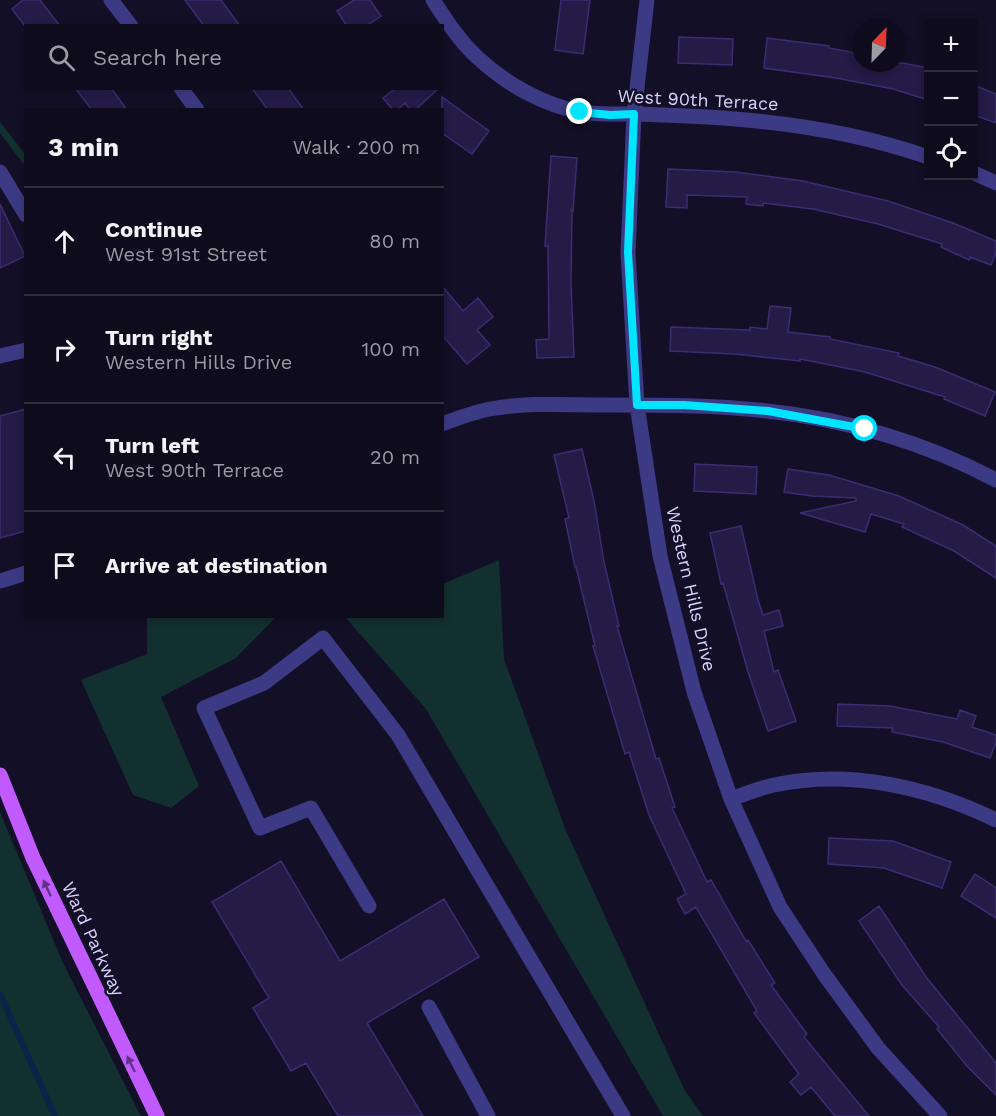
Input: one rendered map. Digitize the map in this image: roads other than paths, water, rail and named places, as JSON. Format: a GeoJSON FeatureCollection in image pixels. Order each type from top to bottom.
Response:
{"type":"FeatureCollection","features":[{"type":"Feature","properties":{"kind":"main road","name":"Ward Parkway"},"geometry":{"type":"LineString","coordinates":[[0,775],[33,858],[157,1116]]}},
{"type":"Feature","properties":{"kind":"street"},"geometry":{"type":"LineString","coordinates":[[111,0],[129,24]]}},
{"type":"Feature","properties":{"kind":"street","name":"West 90th Terrace"},"geometry":{"type":"LineString","coordinates":[[433,0],[477,57],[514,85],[549,103],[580,112],[610,115],[634,114],[779,123],[844,133],[924,156]]}},
{"type":"Feature","properties":{"kind":"street","name":"Western Hills Drive"},"geometry":{"type":"LineString","coordinates":[[647,0],[634,114],[628,252],[637,405],[660,556],[694,692],[731,799],[780,908],[824,974],[878,1048],[940,1116]]}},
{"type":"Feature","properties":{"kind":"street"},"geometry":{"type":"LineString","coordinates":[[182,90],[195,108]]}},
{"type":"Feature","properties":{"kind":"street"},"geometry":{"type":"LineString","coordinates":[[0,172],[24,212]]}},
{"type":"Feature","properties":{"kind":"street"},"geometry":{"type":"LineString","coordinates":[[978,174],[996,183]]}},
{"type":"Feature","properties":{"kind":"street"},"geometry":{"type":"LineString","coordinates":[[0,357],[24,351]]}},
{"type":"Feature","properties":{"kind":"street"},"geometry":{"type":"LineString","coordinates":[[444,423],[491,409],[523,406],[684,405],[768,411],[865,429],[913,443],[952,457],[996,480]]}},
{"type":"Feature","properties":{"kind":"street"},"geometry":{"type":"LineString","coordinates":[[0,581],[24,574]]}},
{"type":"Feature","properties":{"kind":"street"},"geometry":{"type":"LineString","coordinates":[[369,906],[311,808],[260,828],[204,708],[264,683],[323,638],[398,735],[623,1116]]}},
{"type":"Feature","properties":{"kind":"street"},"geometry":{"type":"LineString","coordinates":[[731,799],[773,785],[821,778],[878,782],[927,792],[996,820]]}},
{"type":"Feature","properties":{"kind":"street"},"geometry":{"type":"LineString","coordinates":[[429,1007],[488,1116]]}},
{"type":"Feature","properties":{"kind":"waterway"},"geometry":{"type":"LineString","coordinates":[[0,994],[55,1116]]}}]}
